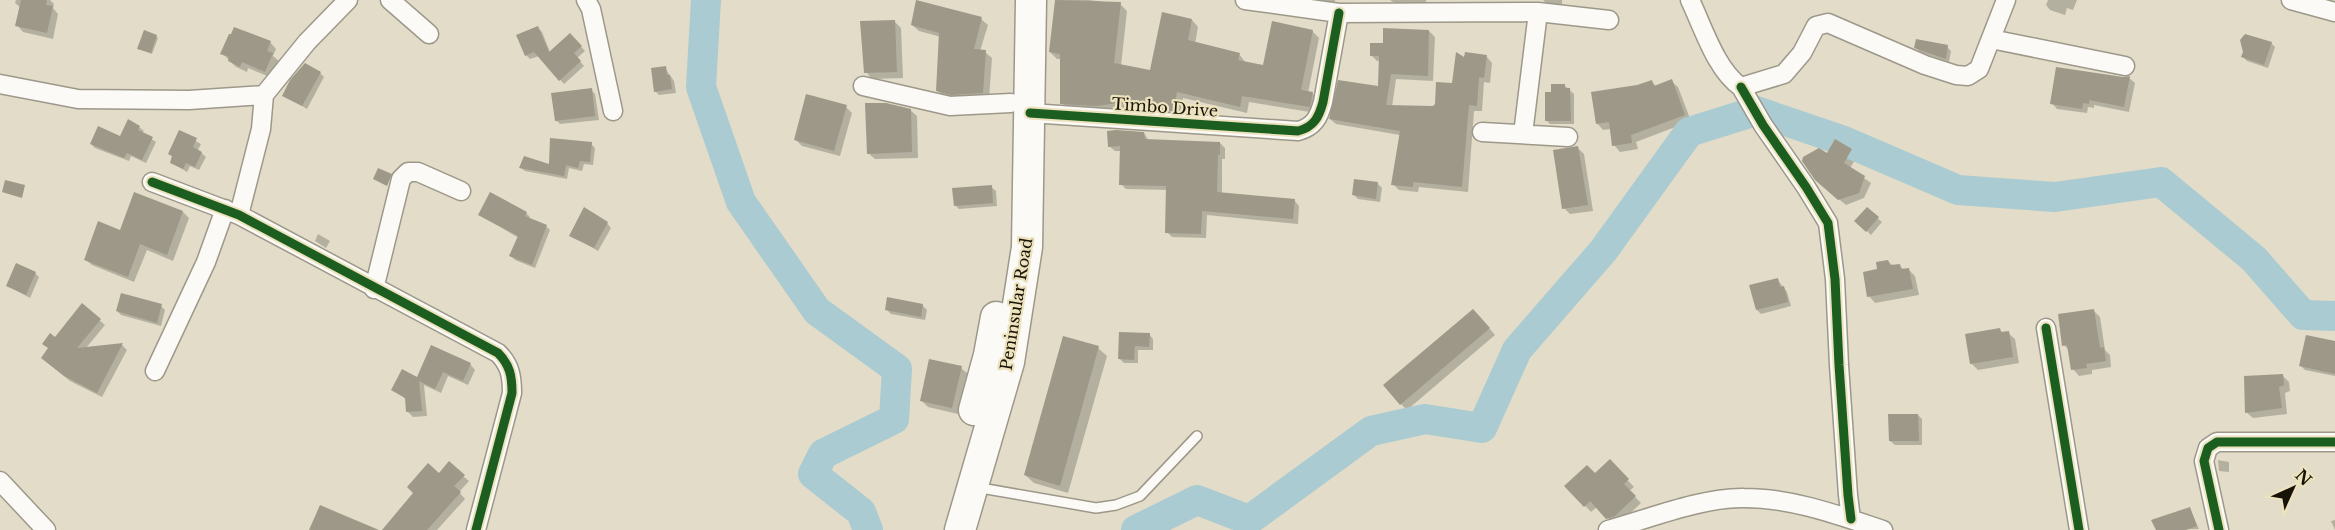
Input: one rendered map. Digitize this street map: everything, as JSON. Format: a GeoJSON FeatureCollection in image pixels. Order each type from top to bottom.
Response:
{"type":"FeatureCollection","features":[{"type":"Feature","properties":{"kind":"main road","name":"Peninsular Road"},"geometry":{"type":"LineString","coordinates":[[960,530],[1010,362],[1027,247],[1020,108],[1011,0]]}},
{"type":"Feature","properties":{"kind":"main road","name":"Peninsular Road"},"geometry":{"type":"LineString","coordinates":[[941,530],[990,355],[1009,248],[1031,0]]}},
{"type":"Feature","properties":{"kind":"street"},"geometry":{"type":"LineString","coordinates":[[155,371],[232,212],[261,129],[264,95],[307,42],[348,0]]}},
{"type":"Feature","properties":{"kind":"street"},"geometry":{"type":"LineString","coordinates":[[390,0],[429,34]]}},
{"type":"Feature","properties":{"kind":"street"},"geometry":{"type":"LineString","coordinates":[[1245,0],[1339,13],[1538,12],[1609,20]]}},
{"type":"Feature","properties":{"kind":"street"},"geometry":{"type":"LineString","coordinates":[[1690,0],[1720,64],[1744,94],[1828,223],[1835,279],[1851,519]]}},
{"type":"Feature","properties":{"kind":"street"},"geometry":{"type":"LineString","coordinates":[[1744,94],[1784,75],[1802,53],[1816,26],[1828,22],[1925,65],[1956,75],[1968,76],[1979,69],[2006,0]]}},
{"type":"Feature","properties":{"kind":"street"},"geometry":{"type":"LineString","coordinates":[[2291,0],[2335,12]]}},
{"type":"Feature","properties":{"kind":"street"},"geometry":{"type":"LineString","coordinates":[[593,3],[613,111]]}},
{"type":"Feature","properties":{"kind":"street"},"geometry":{"type":"LineString","coordinates":[[1523,134],[1538,12]]}},
{"type":"Feature","properties":{"kind":"street","name":"Timbo Drive"},"geometry":{"type":"LineString","coordinates":[[863,86],[950,106],[1020,108],[1298,131],[1307,129],[1320,115],[1339,13]]}},
{"type":"Feature","properties":{"kind":"street"},"geometry":{"type":"LineString","coordinates":[[1991,39],[2125,66]]}},
{"type":"Feature","properties":{"kind":"street"},"geometry":{"type":"LineString","coordinates":[[0,84],[78,99],[189,100],[264,95]]}},
{"type":"Feature","properties":{"kind":"street"},"geometry":{"type":"LineString","coordinates":[[1482,132],[1568,137]]}},
{"type":"Feature","properties":{"kind":"street"},"geometry":{"type":"LineString","coordinates":[[374,289],[401,179],[408,172],[418,172],[461,191]]}},
{"type":"Feature","properties":{"kind":"street"},"geometry":{"type":"LineString","coordinates":[[152,182],[232,212],[498,353],[507,362],[512,375],[512,393],[476,530]]}},
{"type":"Feature","properties":{"kind":"street"},"geometry":{"type":"LineString","coordinates":[[2046,328],[2079,530]]}},
{"type":"Feature","properties":{"kind":"street"},"geometry":{"type":"LineString","coordinates":[[2219,530],[2204,461],[2208,448],[2217,442],[2335,442]]}},
{"type":"Feature","properties":{"kind":"street"},"geometry":{"type":"LineString","coordinates":[[0,481],[46,530]]}},
{"type":"Feature","properties":{"kind":"street"},"geometry":{"type":"LineString","coordinates":[[1608,530],[1707,502],[1742,498],[1792,502],[1883,530]]}},
{"type":"Feature","properties":{"kind":"lane"},"geometry":{"type":"LineString","coordinates":[[973,487],[1096,508],[1116,504],[1140,496],[1197,435]]}},
{"type":"Feature","properties":{"kind":"building"},"geometry":{"type":"Polygon","coordinates":[[[21,0],[47,0],[46,5],[53,6],[47,33],[15,26],[21,0]]]}},
{"type":"Feature","properties":{"kind":"building"},"geometry":{"type":"Polygon","coordinates":[[[916,0],[982,17],[974,49],[986,50],[983,93],[951,95],[936,91],[939,33],[911,25],[916,0]]]}},
{"type":"Feature","properties":{"kind":"building"},"geometry":{"type":"Polygon","coordinates":[[[1055,0],[1121,2],[1114,63],[1150,70],[1162,12],[1192,19],[1188,40],[1240,53],[1238,60],[1263,65],[1272,21],[1313,30],[1301,90],[1313,92],[1310,107],[1242,96],[1240,107],[1177,92],[1173,111],[1149,110],[1118,103],[1097,106],[1060,104],[1060,54],[1049,52],[1055,0]]]}},
{"type":"Feature","properties":{"kind":"building"},"geometry":{"type":"Polygon","coordinates":[[[895,20],[897,72],[864,73],[860,21],[895,20]]]}},
{"type":"Feature","properties":{"kind":"building"},"geometry":{"type":"Polygon","coordinates":[[[538,26],[549,52],[570,33],[582,46],[574,53],[581,61],[559,81],[534,52],[525,56],[516,35],[538,26]]]}},
{"type":"Feature","properties":{"kind":"building"},"geometry":{"type":"Polygon","coordinates":[[[234,27],[271,41],[267,51],[273,53],[265,72],[242,62],[240,67],[228,61],[229,57],[220,54],[234,27]]]}},
{"type":"Feature","properties":{"kind":"building"},"geometry":{"type":"Polygon","coordinates":[[[1383,28],[1429,30],[1428,76],[1391,74],[1386,105],[1433,106],[1436,82],[1452,83],[1456,52],[1464,57],[1465,52],[1487,55],[1484,78],[1479,77],[1477,106],[1469,105],[1462,187],[1413,182],[1413,187],[1391,185],[1400,131],[1329,119],[1338,80],[1378,86],[1379,56],[1370,56],[1370,43],[1383,43],[1383,28]]]}},
{"type":"Feature","properties":{"kind":"building"},"geometry":{"type":"Polygon","coordinates":[[[144,30],[157,35],[151,53],[137,49],[144,30]]]}},
{"type":"Feature","properties":{"kind":"building"},"geometry":{"type":"Polygon","coordinates":[[[2245,34],[2272,42],[2264,65],[2241,57],[2243,52],[2240,40],[2245,34]]]}},
{"type":"Feature","properties":{"kind":"building"},"geometry":{"type":"Polygon","coordinates":[[[1916,39],[1948,45],[1946,59],[1914,48],[1916,39]]]}},
{"type":"Feature","properties":{"kind":"building"},"geometry":{"type":"Polygon","coordinates":[[[305,63],[321,72],[302,106],[282,96],[290,80],[305,63]]]}},
{"type":"Feature","properties":{"kind":"building"},"geometry":{"type":"Polygon","coordinates":[[[666,66],[672,89],[654,92],[651,68],[666,66]]]}},
{"type":"Feature","properties":{"kind":"building"},"geometry":{"type":"Polygon","coordinates":[[[2056,67],[2123,77],[2130,76],[2124,107],[2089,100],[2089,104],[2083,103],[2082,109],[2050,104],[2056,67]]]}},
{"type":"Feature","properties":{"kind":"building"},"geometry":{"type":"Polygon","coordinates":[[[1672,79],[1685,115],[1631,135],[1632,143],[1612,146],[1609,122],[1596,124],[1591,92],[1637,85],[1652,80],[1654,86],[1672,79]]]}},
{"type":"Feature","properties":{"kind":"building"},"geometry":{"type":"Polygon","coordinates":[[[1551,84],[1565,84],[1565,88],[1570,88],[1571,121],[1545,121],[1545,92],[1551,92],[1551,84]]]}},
{"type":"Feature","properties":{"kind":"building"},"geometry":{"type":"Polygon","coordinates":[[[592,88],[595,116],[555,121],[551,93],[592,88]]]}},
{"type":"Feature","properties":{"kind":"building"},"geometry":{"type":"Polygon","coordinates":[[[806,94],[847,105],[834,151],[794,140],[806,94]]]}},
{"type":"Feature","properties":{"kind":"building"},"geometry":{"type":"Polygon","coordinates":[[[865,103],[886,103],[911,109],[912,152],[867,154],[865,103]]]}},
{"type":"Feature","properties":{"kind":"building"},"geometry":{"type":"Polygon","coordinates":[[[128,119],[140,126],[138,130],[153,137],[142,160],[127,153],[124,158],[90,144],[98,126],[120,136],[128,119]]]}},
{"type":"Feature","properties":{"kind":"building"},"geometry":{"type":"Polygon","coordinates":[[[179,130],[197,138],[193,147],[202,152],[195,167],[186,163],[183,169],[170,163],[172,156],[168,154],[179,130]]]}},
{"type":"Feature","properties":{"kind":"building"},"geometry":{"type":"Polygon","coordinates":[[[1107,131],[1144,132],[1145,139],[1220,142],[1217,192],[1295,199],[1293,219],[1202,211],[1201,234],[1165,233],[1166,186],[1119,185],[1120,146],[1108,147],[1107,131]]]}},
{"type":"Feature","properties":{"kind":"building"},"geometry":{"type":"Polygon","coordinates":[[[550,138],[592,142],[590,162],[580,161],[578,168],[566,165],[564,176],[519,168],[524,156],[549,164],[550,138]]]}},
{"type":"Feature","properties":{"kind":"building"},"geometry":{"type":"Polygon","coordinates":[[[1835,139],[1852,149],[1844,163],[1865,176],[1859,193],[1838,200],[1815,180],[1802,161],[1803,157],[1819,148],[1827,153],[1835,139]]]}},
{"type":"Feature","properties":{"kind":"building"},"geometry":{"type":"Polygon","coordinates":[[[1578,146],[1588,205],[1562,209],[1553,150],[1578,146]]]}},
{"type":"Feature","properties":{"kind":"building"},"geometry":{"type":"Polygon","coordinates":[[[378,168],[392,174],[387,186],[373,179],[378,168]]]}},
{"type":"Feature","properties":{"kind":"building"},"geometry":{"type":"Polygon","coordinates":[[[1354,179],[1378,182],[1376,199],[1352,195],[1354,179]]]}},
{"type":"Feature","properties":{"kind":"building"},"geometry":{"type":"Polygon","coordinates":[[[5,180],[25,185],[22,198],[2,192],[5,180]]]}},
{"type":"Feature","properties":{"kind":"building"},"geometry":{"type":"Polygon","coordinates":[[[992,185],[993,203],[954,206],[952,188],[992,185]]]}},
{"type":"Feature","properties":{"kind":"building"},"geometry":{"type":"Polygon","coordinates":[[[134,192],[183,211],[167,255],[140,244],[128,277],[84,260],[98,221],[120,230],[134,192]]]}},
{"type":"Feature","properties":{"kind":"building"},"geometry":{"type":"Polygon","coordinates":[[[490,192],[527,212],[525,216],[547,225],[532,265],[509,256],[518,236],[478,215],[490,192]]]}},
{"type":"Feature","properties":{"kind":"building"},"geometry":{"type":"Polygon","coordinates":[[[584,207],[608,222],[594,248],[569,236],[584,207]]]}},
{"type":"Feature","properties":{"kind":"building"},"geometry":{"type":"Polygon","coordinates":[[[1867,207],[1879,217],[1866,232],[1854,221],[1867,207]]]}},
{"type":"Feature","properties":{"kind":"building"},"geometry":{"type":"Polygon","coordinates":[[[1888,260],[1890,265],[1900,264],[1901,269],[1909,268],[1913,289],[1867,297],[1863,272],[1877,269],[1876,262],[1888,260]]]}},
{"type":"Feature","properties":{"kind":"building"},"geometry":{"type":"Polygon","coordinates":[[[16,263],[36,272],[26,295],[6,286],[16,263]]]}},
{"type":"Feature","properties":{"kind":"building"},"geometry":{"type":"Polygon","coordinates":[[[1778,278],[1780,287],[1784,286],[1788,302],[1756,310],[1749,285],[1778,278]]]}},
{"type":"Feature","properties":{"kind":"building"},"geometry":{"type":"Polygon","coordinates":[[[121,293],[162,304],[157,323],[116,311],[121,293]]]}},
{"type":"Feature","properties":{"kind":"building"},"geometry":{"type":"Polygon","coordinates":[[[887,297],[923,304],[921,317],[885,310],[887,297]]]}},
{"type":"Feature","properties":{"kind":"building"},"geometry":{"type":"Polygon","coordinates":[[[82,303],[101,319],[77,348],[123,343],[97,393],[64,376],[41,358],[48,348],[42,344],[50,333],[55,337],[82,303]]]}},
{"type":"Feature","properties":{"kind":"building"},"geometry":{"type":"Polygon","coordinates":[[[1473,309],[1490,328],[1400,405],[1383,385],[1473,309]]]}},
{"type":"Feature","properties":{"kind":"building"},"geometry":{"type":"Polygon","coordinates":[[[2094,309],[2100,348],[2104,347],[2106,361],[2086,364],[2087,368],[2071,370],[2067,345],[2062,346],[2058,314],[2094,309]]]}},
{"type":"Feature","properties":{"kind":"building"},"geometry":{"type":"Polygon","coordinates":[[[2000,328],[2001,332],[2009,331],[2013,357],[1970,364],[1965,334],[2000,328]]]}},
{"type":"Feature","properties":{"kind":"building"},"geometry":{"type":"Polygon","coordinates":[[[1119,332],[1150,333],[1149,347],[1135,346],[1134,360],[1118,359],[1119,332]]]}},
{"type":"Feature","properties":{"kind":"building"},"geometry":{"type":"Polygon","coordinates":[[[2306,335],[2335,341],[2335,374],[2299,366],[2306,335]]]}},
{"type":"Feature","properties":{"kind":"building"},"geometry":{"type":"Polygon","coordinates":[[[1063,336],[1099,346],[1060,486],[1024,475],[1063,336]]]}},
{"type":"Feature","properties":{"kind":"building"},"geometry":{"type":"Polygon","coordinates":[[[431,345],[471,363],[463,381],[443,372],[435,389],[419,381],[422,411],[406,412],[405,398],[391,390],[402,369],[417,377],[431,345]]]}},
{"type":"Feature","properties":{"kind":"building"},"geometry":{"type":"Polygon","coordinates":[[[929,359],[962,366],[952,408],[920,401],[929,359]]]}},
{"type":"Feature","properties":{"kind":"building"},"geometry":{"type":"Polygon","coordinates":[[[2283,374],[2284,385],[2279,387],[2282,408],[2245,413],[2244,376],[2283,374]]]}},
{"type":"Feature","properties":{"kind":"building"},"geometry":{"type":"Polygon","coordinates":[[[1888,414],[1918,414],[1919,441],[1889,441],[1888,414]]]}},
{"type":"Feature","properties":{"kind":"building"},"geometry":{"type":"Polygon","coordinates":[[[1610,459],[1629,479],[1624,484],[1636,496],[1615,516],[1606,519],[1590,501],[1584,507],[1564,486],[1587,465],[1595,473],[1610,459]]]}},
{"type":"Feature","properties":{"kind":"building"},"geometry":{"type":"Polygon","coordinates":[[[449,461],[465,475],[454,486],[461,492],[427,530],[382,530],[413,493],[407,487],[428,463],[439,473],[449,461]]]}},
{"type":"Feature","properties":{"kind":"building"},"geometry":{"type":"Polygon","coordinates":[[[320,505],[341,514],[379,530],[309,530],[320,505]]]}},
{"type":"Feature","properties":{"kind":"building"},"geometry":{"type":"Polygon","coordinates":[[[2190,507],[2197,526],[2186,530],[2156,530],[2151,520],[2190,507]]]}},
{"type":"Feature","properties":{"kind":"waterway"},"geometry":{"type":"LineString","coordinates":[[706,0],[701,87],[741,202],[817,311],[897,369],[894,419],[823,454],[813,474],[861,512],[868,530]]}},
{"type":"Feature","properties":{"kind":"waterway"},"geometry":{"type":"LineString","coordinates":[[1136,530],[1197,500],[1249,520],[1371,431],[1425,419],[1482,428],[1517,350],[1603,251],[1689,132],[1756,111],[1844,141],[1958,190],[2055,197],[2161,182],[2254,259],[2303,315],[2335,316]]}},
{"type":"Feature","properties":{"kind":"cycle path"},"geometry":{"type":"LineString","coordinates":[[1030,113],[1298,131],[1308,127],[1318,117],[1323,102],[1339,13]]}},
{"type":"Feature","properties":{"kind":"cycle path"},"geometry":{"type":"LineString","coordinates":[[1741,87],[1763,125],[1828,223],[1835,279],[1851,519]]}},
{"type":"Feature","properties":{"kind":"cycle path"},"geometry":{"type":"LineString","coordinates":[[152,182],[239,215],[498,353],[510,371],[512,393],[476,530]]}},
{"type":"Feature","properties":{"kind":"cycle path"},"geometry":{"type":"LineString","coordinates":[[2046,328],[2079,530]]}},
{"type":"Feature","properties":{"kind":"cycle path"},"geometry":{"type":"LineString","coordinates":[[2219,530],[2204,461],[2208,448],[2217,442],[2335,442]]}}]}
